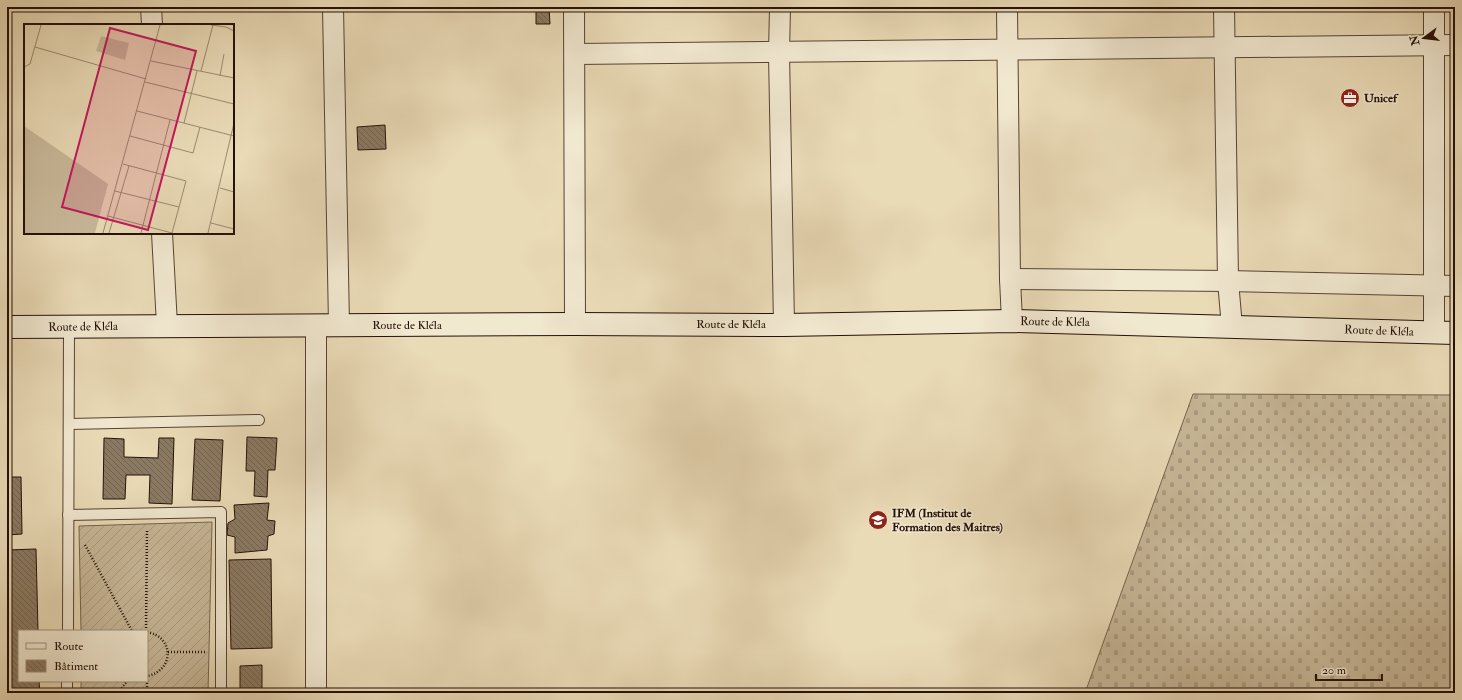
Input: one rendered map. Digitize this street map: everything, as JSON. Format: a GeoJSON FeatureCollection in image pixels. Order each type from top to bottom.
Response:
{"type":"FeatureCollection","features":[{"type":"Feature","properties":{"kind":"main road","name":"Route de Kléla"},"geometry":{"type":"LineString","coordinates":[[7,327],[167,325],[784,325],[1012,321],[1445,333]]}},
{"type":"Feature","properties":{"kind":"street"},"geometry":{"type":"LineString","coordinates":[[151,7],[152,24]]}},
{"type":"Feature","properties":{"kind":"street"},"geometry":{"type":"LineString","coordinates":[[333,7],[339,325]]}},
{"type":"Feature","properties":{"kind":"street"},"geometry":{"type":"LineString","coordinates":[[574,7],[575,324]]}},
{"type":"Feature","properties":{"kind":"street"},"geometry":{"type":"LineString","coordinates":[[780,7],[779,53],[784,325]]}},
{"type":"Feature","properties":{"kind":"street"},"geometry":{"type":"LineString","coordinates":[[1007,7],[1010,279],[1012,321]]}},
{"type":"Feature","properties":{"kind":"street"},"geometry":{"type":"LineString","coordinates":[[1224,7],[1228,281],[1232,327]]}},
{"type":"Feature","properties":{"kind":"street"},"geometry":{"type":"LineString","coordinates":[[1434,7],[1435,286],[1445,333]]}},
{"type":"Feature","properties":{"kind":"street"},"geometry":{"type":"LineString","coordinates":[[575,54],[1225,48],[1434,44],[1455,45]]}},
{"type":"Feature","properties":{"kind":"street"},"geometry":{"type":"LineString","coordinates":[[162,234],[167,325]]}},
{"type":"Feature","properties":{"kind":"street"},"geometry":{"type":"LineString","coordinates":[[1010,279],[1228,281],[1455,286]]}},
{"type":"Feature","properties":{"kind":"street"},"geometry":{"type":"LineString","coordinates":[[316,325],[316,693]]}},
{"type":"Feature","properties":{"kind":"lane"},"geometry":{"type":"LineString","coordinates":[[68,630],[70,327]]}},
{"type":"Feature","properties":{"kind":"lane"},"geometry":{"type":"LineString","coordinates":[[69,424],[259,420]]}},
{"type":"Feature","properties":{"kind":"lane"},"geometry":{"type":"LineString","coordinates":[[68,515],[221,512],[220,693]]}},
{"type":"Feature","properties":{"kind":"lane"},"geometry":{"type":"LineString","coordinates":[[67,682],[67,693]]}},
{"type":"Feature","properties":{"kind":"path"},"geometry":{"type":"LineString","coordinates":[[146,630],[147,513]]}},
{"type":"Feature","properties":{"kind":"path"},"geometry":{"type":"LineString","coordinates":[[68,515],[131,630]]}},
{"type":"Feature","properties":{"kind":"path"},"geometry":{"type":"LineString","coordinates":[[148,632],[156,634],[162,639],[168,652],[165,666],[160,671],[148,678]]}},
{"type":"Feature","properties":{"kind":"path"},"geometry":{"type":"LineString","coordinates":[[168,652],[220,652]]}},
{"type":"Feature","properties":{"kind":"path"},"geometry":{"type":"LineString","coordinates":[[118,693],[126,682]]}},
{"type":"Feature","properties":{"kind":"path"},"geometry":{"type":"LineString","coordinates":[[146,693],[147,682]]}},
{"type":"Feature","properties":{"kind":"green space"},"geometry":{"type":"Polygon","coordinates":[[[1193,394],[1455,395],[1455,693],[1085,693],[1193,394]]]}},
{"type":"Feature","properties":{"kind":"green space"},"geometry":{"type":"Polygon","coordinates":[[[212,522],[208,693],[81,693],[81,682],[148,682],[148,630],[81,630],[79,526],[212,522]]]}},
{"type":"Feature","properties":{"kind":"building"},"geometry":{"type":"Polygon","coordinates":[[[536,7],[549,7],[550,24],[536,24],[536,7]]]}},
{"type":"Feature","properties":{"kind":"building"},"geometry":{"type":"Polygon","coordinates":[[[385,125],[386,149],[358,150],[357,127],[385,125]]]}},
{"type":"Feature","properties":{"kind":"building"},"geometry":{"type":"Polygon","coordinates":[[[247,437],[277,438],[275,470],[268,470],[267,497],[254,496],[255,471],[246,471],[247,437]]]}},
{"type":"Feature","properties":{"kind":"building"},"geometry":{"type":"Polygon","coordinates":[[[104,438],[124,439],[124,457],[158,458],[159,438],[174,438],[172,504],[149,503],[150,475],[126,475],[125,499],[103,499],[104,438]]]}},
{"type":"Feature","properties":{"kind":"building"},"geometry":{"type":"Polygon","coordinates":[[[195,439],[223,440],[220,501],[192,500],[195,439]]]}},
{"type":"Feature","properties":{"kind":"building"},"geometry":{"type":"Polygon","coordinates":[[[7,477],[21,477],[22,534],[7,535],[7,477]]]}},
{"type":"Feature","properties":{"kind":"building"},"geometry":{"type":"Polygon","coordinates":[[[269,503],[267,520],[275,521],[274,534],[268,536],[267,550],[235,553],[235,537],[227,535],[228,523],[235,519],[234,505],[269,503]]]}},
{"type":"Feature","properties":{"kind":"building"},"geometry":{"type":"Polygon","coordinates":[[[36,549],[38,630],[18,630],[18,682],[39,682],[40,693],[7,693],[7,550],[36,549]]]}},
{"type":"Feature","properties":{"kind":"building"},"geometry":{"type":"Polygon","coordinates":[[[271,559],[272,648],[231,649],[229,560],[271,559]]]}},
{"type":"Feature","properties":{"kind":"building"},"geometry":{"type":"Polygon","coordinates":[[[262,665],[262,693],[240,693],[240,666],[262,665]]]}},
{"type":"Feature","properties":{"kind":"place","name":"Unicef"},"geometry":{"type":"Point","coordinates":[1350,98]}},
{"type":"Feature","properties":{"kind":"place","name":"IFM (Institut de Formation des Maitres)"},"geometry":{"type":"Point","coordinates":[878,520]}}]}
